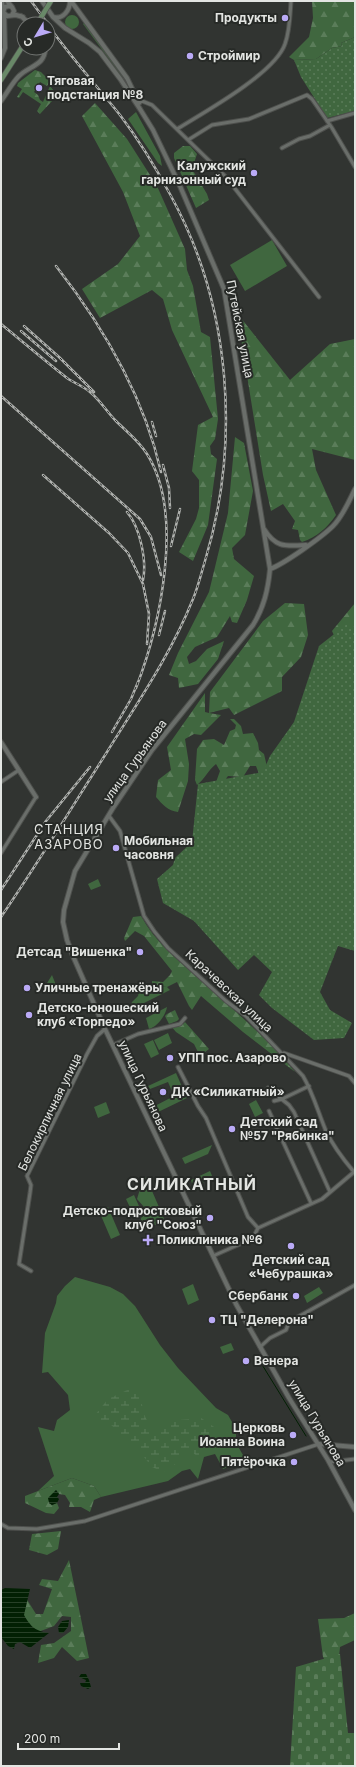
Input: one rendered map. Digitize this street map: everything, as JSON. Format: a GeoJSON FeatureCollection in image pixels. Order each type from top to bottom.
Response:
{"type":"FeatureCollection","features":[{"type":"Feature","properties":{"kind":"main road"},"geometry":{"type":"LineString","coordinates":[[42,16],[51,1]]}},
{"type":"Feature","properties":{"kind":"main road"},"geometry":{"type":"LineString","coordinates":[[1,80],[16,56]]}},
{"type":"Feature","properties":{"kind":"street"},"geometry":{"type":"LineString","coordinates":[[1,58],[5,48],[2,1]]}},
{"type":"Feature","properties":{"kind":"street"},"geometry":{"type":"LineString","coordinates":[[7,1],[12,8],[22,16]]}},
{"type":"Feature","properties":{"kind":"street","name":"Путейская улица"},"geometry":{"type":"LineString","coordinates":[[42,1],[52,16]]}},
{"type":"Feature","properties":{"kind":"street"},"geometry":{"type":"LineString","coordinates":[[56,18],[59,18],[66,13],[71,1]]}},
{"type":"Feature","properties":{"kind":"street","name":"Путейская улица"},"geometry":{"type":"LineString","coordinates":[[71,1],[127,78],[139,103],[140,109]]}},
{"type":"Feature","properties":{"kind":"street"},"geometry":{"type":"LineString","coordinates":[[177,129],[212,107],[269,67],[285,45],[289,29],[291,1]]}},
{"type":"Feature","properties":{"kind":"street"},"geometry":{"type":"LineString","coordinates":[[3,12],[6,7],[12,8]]}},
{"type":"Feature","properties":{"kind":"street"},"geometry":{"type":"LineString","coordinates":[[5,32],[14,11],[12,8]]}},
{"type":"Feature","properties":{"kind":"street"},"geometry":{"type":"LineString","coordinates":[[3,12],[6,16],[16,16]]}},
{"type":"Feature","properties":{"kind":"street","name":"Путейская улица"},"geometry":{"type":"LineString","coordinates":[[56,20],[64,28],[89,43],[100,52],[122,80],[153,130],[180,186],[224,289],[232,328],[262,527],[270,569]]}},
{"type":"Feature","properties":{"kind":"street"},"geometry":{"type":"LineString","coordinates":[[1,101],[20,75],[42,60],[44,56]]}},
{"type":"Feature","properties":{"kind":"street"},"geometry":{"type":"LineString","coordinates":[[188,140],[212,125],[249,119],[307,95],[312,99],[330,125],[355,167]]}},
{"type":"Feature","properties":{"kind":"street"},"geometry":{"type":"LineString","coordinates":[[139,103],[142,101],[152,105],[226,177],[319,297]]}},
{"type":"Feature","properties":{"kind":"street"},"geometry":{"type":"LineString","coordinates":[[327,121],[355,113]]}},
{"type":"Feature","properties":{"kind":"street"},"geometry":{"type":"LineString","coordinates":[[282,148],[299,139],[310,136],[330,125]]}},
{"type":"Feature","properties":{"kind":"street"},"geometry":{"type":"LineString","coordinates":[[270,569],[308,545],[333,526],[342,515],[355,489]]}},
{"type":"Feature","properties":{"kind":"street"},"geometry":{"type":"LineString","coordinates":[[262,527],[270,539],[280,545],[308,545]]}},
{"type":"Feature","properties":{"kind":"street","name":"улица Гурьянова"},"geometry":{"type":"LineString","coordinates":[[270,569],[268,588],[262,611],[253,625],[152,750],[75,871],[64,910],[63,922],[67,940],[73,956],[212,1257],[260,1347],[304,1423],[330,1462],[355,1510]]}},
{"type":"Feature","properties":{"kind":"street"},"geometry":{"type":"LineString","coordinates":[[1,742],[36,797],[1,853]]}},
{"type":"Feature","properties":{"kind":"street"},"geometry":{"type":"LineString","coordinates":[[1,782],[19,770]]}},
{"type":"Feature","properties":{"kind":"street","name":"Карачевская улица"},"geometry":{"type":"LineString","coordinates":[[109,816],[120,831],[144,916],[154,931],[168,948],[226,1001],[246,1016],[261,1033],[283,1053],[303,1076],[309,1086],[326,1131],[338,1153],[354,1172],[330,1192]]}},
{"type":"Feature","properties":{"kind":"street"},"geometry":{"type":"LineString","coordinates":[[113,1045],[138,1034],[180,1024],[185,1018]]}},
{"type":"Feature","properties":{"kind":"street","name":"Белокирпичная улица"},"geometry":{"type":"LineString","coordinates":[[31,1271],[22,1264],[19,1264],[31,1185],[26,1176],[87,1054],[97,1036],[106,1029]]}},
{"type":"Feature","properties":{"kind":"street"},"geometry":{"type":"LineString","coordinates":[[283,1053],[349,1076],[355,1083]]}},
{"type":"Feature","properties":{"kind":"street"},"geometry":{"type":"LineString","coordinates":[[178,1067],[198,1106],[206,1118],[248,1217],[258,1228]]}},
{"type":"Feature","properties":{"kind":"street"},"geometry":{"type":"LineString","coordinates":[[274,1101],[282,1099],[309,1086]]}},
{"type":"Feature","properties":{"kind":"street"},"geometry":{"type":"LineString","coordinates":[[212,1257],[249,1240],[254,1236],[258,1228],[322,1199],[330,1192],[294,1112],[282,1099],[268,1088]]}},
{"type":"Feature","properties":{"kind":"street"},"geometry":{"type":"LineString","coordinates":[[270,1112],[311,1203]]}},
{"type":"Feature","properties":{"kind":"street"},"geometry":{"type":"LineString","coordinates":[[260,1347],[270,1338],[286,1330],[289,1322],[355,1284]]}},
{"type":"Feature","properties":{"kind":"street"},"geometry":{"type":"LineString","coordinates":[[1,1524],[8,1528],[37,1529],[85,1521],[319,1444],[355,1447]]}},
{"type":"Feature","properties":{"kind":"street"},"geometry":{"type":"LineString","coordinates":[[330,1462],[355,1459]]}},
{"type":"Feature","properties":{"kind":"green space"},"geometry":{"type":"Polygon","coordinates":[[[312,1],[355,1],[355,37],[341,43],[342,46],[332,48],[316,59],[294,60],[289,57],[309,37],[313,18],[312,1]]]}},
{"type":"Feature","properties":{"kind":"green space"},"geometry":{"type":"Polygon","coordinates":[[[69,15],[75,15],[79,19],[79,25],[75,29],[69,29],[65,25],[65,19],[69,15]]]}},
{"type":"Feature","properties":{"kind":"green space"},"geometry":{"type":"Polygon","coordinates":[[[84,23],[122,75],[123,78],[83,24],[84,23]]]}},
{"type":"Feature","properties":{"kind":"green space"},"geometry":{"type":"Polygon","coordinates":[[[355,37],[355,111],[327,118],[301,77],[294,60],[316,59],[332,48],[342,46],[341,43],[355,37]]]}},
{"type":"Feature","properties":{"kind":"green space"},"geometry":{"type":"Polygon","coordinates":[[[35,70],[41,72],[50,81],[47,86],[40,82],[34,92],[38,95],[40,100],[43,102],[50,86],[54,91],[50,96],[52,101],[40,114],[37,111],[41,104],[23,92],[19,98],[17,97],[22,89],[17,86],[18,83],[35,70]]]}},
{"type":"Feature","properties":{"kind":"green space"},"geometry":{"type":"Polygon","coordinates":[[[95,103],[127,139],[157,186],[185,249],[187,270],[193,286],[201,332],[210,337],[218,419],[215,439],[210,446],[211,454],[217,459],[208,525],[193,561],[179,552],[196,519],[199,508],[199,480],[192,471],[198,425],[213,417],[172,330],[163,299],[152,290],[100,318],[82,289],[118,264],[140,236],[123,192],[82,116],[95,103]]]}},
{"type":"Feature","properties":{"kind":"green space"},"geometry":{"type":"Polygon","coordinates":[[[136,112],[160,156],[162,166],[158,163],[128,119],[136,112]]]}},
{"type":"Feature","properties":{"kind":"green space"},"geometry":{"type":"Polygon","coordinates":[[[183,146],[190,146],[197,154],[192,169],[209,200],[196,208],[174,158],[174,153],[183,146]]]}},
{"type":"Feature","properties":{"kind":"green space"},"geometry":{"type":"Polygon","coordinates":[[[272,240],[287,266],[245,291],[230,265],[272,240]]]}},
{"type":"Feature","properties":{"kind":"green space"},"geometry":{"type":"Polygon","coordinates":[[[237,313],[290,380],[330,344],[355,339],[355,460],[312,449],[316,470],[336,515],[321,532],[302,542],[300,540],[298,530],[292,529],[295,521],[283,504],[271,511],[263,475],[237,313]]]}},
{"type":"Feature","properties":{"kind":"green space"},"geometry":{"type":"Polygon","coordinates":[[[235,437],[244,443],[253,491],[245,535],[232,548],[234,559],[254,576],[247,600],[237,623],[232,622],[230,616],[217,637],[195,647],[187,657],[189,664],[196,661],[207,649],[224,641],[218,659],[198,684],[179,688],[178,678],[169,675],[178,653],[209,592],[228,513],[235,437]]]}},
{"type":"Feature","properties":{"kind":"green space"},"geometry":{"type":"Polygon","coordinates":[[[285,603],[304,604],[308,635],[301,657],[282,677],[282,691],[234,715],[229,708],[209,713],[210,692],[263,621],[285,603]]]}},
{"type":"Feature","properties":{"kind":"green space"},"geometry":{"type":"Polygon","coordinates":[[[355,603],[355,646],[337,642],[332,631],[355,603]]]}},
{"type":"Feature","properties":{"kind":"green space"},"geometry":{"type":"Polygon","coordinates":[[[347,624],[355,635],[355,951],[338,946],[320,992],[330,1010],[352,1023],[344,1038],[314,1040],[272,1008],[259,995],[272,972],[254,955],[238,970],[194,921],[163,903],[157,879],[173,865],[175,858],[192,842],[198,784],[263,772],[270,756],[294,722],[319,646],[347,624]]]}},
{"type":"Feature","properties":{"kind":"green space"},"geometry":{"type":"Polygon","coordinates":[[[205,693],[205,712],[221,715],[201,735],[194,734],[185,739],[189,764],[188,781],[178,812],[168,809],[156,797],[158,780],[171,770],[167,747],[205,693]]]}},
{"type":"Feature","properties":{"kind":"green space"},"geometry":{"type":"Polygon","coordinates":[[[230,719],[234,719],[241,726],[243,734],[253,733],[258,743],[259,750],[264,754],[268,771],[259,774],[256,766],[250,766],[243,777],[228,776],[218,789],[215,785],[220,771],[216,764],[197,785],[195,780],[197,749],[203,740],[214,739],[224,745],[230,731],[235,729],[236,725],[230,719]]]}},
{"type":"Feature","properties":{"kind":"green space"},"geometry":{"type":"Polygon","coordinates":[[[98,879],[101,886],[91,890],[88,884],[98,879]]]}},
{"type":"Feature","properties":{"kind":"green space"},"geometry":{"type":"Polygon","coordinates":[[[141,916],[153,934],[167,950],[249,1024],[273,1047],[295,1072],[243,1032],[201,996],[192,1010],[177,982],[167,987],[152,985],[152,981],[163,982],[172,971],[144,936],[135,931],[125,941],[124,938],[133,917],[141,916]]]}},
{"type":"Feature","properties":{"kind":"green space"},"geometry":{"type":"Polygon","coordinates":[[[52,975],[58,990],[53,993],[44,988],[52,975]]]}},
{"type":"Feature","properties":{"kind":"green space"},"geometry":{"type":"Polygon","coordinates":[[[152,985],[167,987],[170,990],[130,1010],[129,1008],[132,1002],[138,996],[139,992],[150,993],[152,991],[152,985]]]}},
{"type":"Feature","properties":{"kind":"green space"},"geometry":{"type":"Polygon","coordinates":[[[167,1007],[161,1020],[149,1029],[146,1018],[167,1007]]]}},
{"type":"Feature","properties":{"kind":"green space"},"geometry":{"type":"Polygon","coordinates":[[[175,1010],[179,1019],[169,1024],[165,1016],[175,1010]]]}},
{"type":"Feature","properties":{"kind":"green space"},"geometry":{"type":"Polygon","coordinates":[[[185,1022],[209,1049],[200,1056],[194,1044],[176,1032],[171,1026],[183,1024],[185,1022]]]}},
{"type":"Feature","properties":{"kind":"green space"},"geometry":{"type":"Polygon","coordinates":[[[168,1033],[172,1043],[159,1050],[154,1040],[168,1033]]]}},
{"type":"Feature","properties":{"kind":"green space"},"geometry":{"type":"Polygon","coordinates":[[[153,1040],[159,1054],[151,1058],[144,1044],[153,1040]]]}},
{"type":"Feature","properties":{"kind":"green space"},"geometry":{"type":"Polygon","coordinates":[[[176,1073],[187,1098],[154,1114],[151,1108],[174,1096],[168,1082],[150,1089],[148,1086],[176,1073]]]}},
{"type":"Feature","properties":{"kind":"green space"},"geometry":{"type":"Polygon","coordinates":[[[256,1100],[263,1113],[255,1117],[249,1104],[256,1100]]]}},
{"type":"Feature","properties":{"kind":"green space"},"geometry":{"type":"Polygon","coordinates":[[[106,1102],[110,1113],[98,1118],[94,1107],[106,1102]]]}},
{"type":"Feature","properties":{"kind":"green space"},"geometry":{"type":"Polygon","coordinates":[[[212,1145],[208,1154],[185,1164],[182,1158],[212,1145]]]}},
{"type":"Feature","properties":{"kind":"green space"},"geometry":{"type":"Polygon","coordinates":[[[210,1171],[213,1178],[193,1187],[191,1180],[210,1171]]]}},
{"type":"Feature","properties":{"kind":"green space"},"geometry":{"type":"Polygon","coordinates":[[[146,1177],[165,1221],[145,1229],[141,1221],[141,1218],[144,1215],[144,1207],[137,1199],[142,1182],[146,1177]]]}},
{"type":"Feature","properties":{"kind":"green space"},"geometry":{"type":"Polygon","coordinates":[[[134,1195],[143,1215],[135,1218],[126,1199],[134,1195]]]}},
{"type":"Feature","properties":{"kind":"green space"},"geometry":{"type":"Polygon","coordinates":[[[108,1207],[120,1235],[111,1239],[99,1211],[108,1207]]]}},
{"type":"Feature","properties":{"kind":"green space"},"geometry":{"type":"Polygon","coordinates":[[[75,1277],[110,1287],[123,1294],[135,1306],[160,1345],[178,1368],[216,1408],[228,1415],[236,1429],[236,1443],[243,1455],[261,1460],[244,1461],[223,1469],[215,1454],[204,1457],[198,1479],[190,1469],[182,1471],[168,1481],[101,1497],[94,1486],[72,1478],[38,1491],[54,1476],[38,1427],[54,1431],[57,1420],[70,1410],[68,1395],[48,1372],[42,1373],[45,1333],[56,1303],[57,1296],[75,1277]]]}},
{"type":"Feature","properties":{"kind":"green space"},"geometry":{"type":"Polygon","coordinates":[[[193,1284],[199,1300],[188,1305],[182,1289],[193,1284]]]}},
{"type":"Feature","properties":{"kind":"green space"},"geometry":{"type":"Polygon","coordinates":[[[319,1287],[323,1293],[307,1303],[304,1296],[319,1287]]]}},
{"type":"Feature","properties":{"kind":"green space"},"geometry":{"type":"Polygon","coordinates":[[[231,1343],[234,1350],[223,1354],[220,1347],[231,1343]]]}},
{"type":"Feature","properties":{"kind":"green space"},"geometry":{"type":"Polygon","coordinates":[[[138,1385],[144,1414],[150,1427],[162,1427],[178,1420],[193,1419],[194,1413],[217,1429],[211,1442],[198,1458],[190,1449],[182,1454],[177,1463],[163,1472],[152,1467],[140,1452],[109,1423],[100,1423],[95,1415],[108,1399],[138,1385]]]}},
{"type":"Feature","properties":{"kind":"green space"},"geometry":{"type":"Polygon","coordinates":[[[72,1478],[94,1486],[101,1497],[94,1500],[90,1512],[81,1507],[69,1507],[70,1503],[65,1495],[59,1494],[56,1490],[49,1503],[52,1505],[57,1503],[59,1508],[54,1514],[46,1513],[25,1503],[25,1496],[72,1478]]]}},
{"type":"Feature","properties":{"kind":"green space"},"geometry":{"type":"Polygon","coordinates":[[[61,1531],[58,1549],[47,1555],[29,1550],[32,1534],[61,1531]]]}},
{"type":"Feature","properties":{"kind":"green space"},"geometry":{"type":"Polygon","coordinates":[[[69,1560],[89,1658],[77,1661],[62,1647],[54,1658],[38,1663],[41,1645],[54,1643],[71,1631],[71,1617],[62,1616],[54,1626],[38,1632],[30,1626],[23,1615],[26,1598],[36,1614],[43,1614],[52,1589],[39,1585],[42,1579],[58,1581],[69,1560]]]}},
{"type":"Feature","properties":{"kind":"green space"},"geometry":{"type":"Polygon","coordinates":[[[355,1613],[355,1640],[340,1647],[338,1668],[330,1668],[323,1657],[318,1619],[344,1618],[355,1613]]]}},
{"type":"Feature","properties":{"kind":"green space"},"geometry":{"type":"Polygon","coordinates":[[[340,1654],[348,1733],[355,1733],[355,1766],[290,1766],[296,1667],[340,1654]]]}},
{"type":"Feature","properties":{"kind":"shaded area"},"geometry":{"type":"Polygon","coordinates":[[[56,1490],[59,1494],[57,1497],[59,1499],[57,1503],[52,1505],[49,1503],[48,1498],[56,1490]]]}},
{"type":"Feature","properties":{"kind":"shaded area"},"geometry":{"type":"Polygon","coordinates":[[[5,1588],[30,1589],[24,1615],[34,1628],[49,1633],[30,1648],[20,1642],[15,1644],[14,1649],[8,1646],[1,1637],[1,1590],[5,1588]]]}},
{"type":"Feature","properties":{"kind":"shaded area"},"geometry":{"type":"Polygon","coordinates":[[[69,1620],[68,1627],[63,1633],[59,1633],[58,1627],[62,1621],[69,1620]]]}},
{"type":"Feature","properties":{"kind":"shaded area"},"geometry":{"type":"Polygon","coordinates":[[[81,1674],[86,1674],[89,1680],[91,1687],[88,1689],[81,1686],[80,1683],[85,1683],[86,1680],[79,1677],[81,1674]]]}},
{"type":"Feature","properties":{"kind":"waterway"},"geometry":{"type":"LineString","coordinates":[[261,1363],[306,1436]]}},
{"type":"Feature","properties":{"kind":"railway"},"geometry":{"type":"LineString","coordinates":[[31,1],[42,16]]}},
{"type":"Feature","properties":{"kind":"railway"},"geometry":{"type":"LineString","coordinates":[[1,917],[42,856],[142,696],[175,639],[198,585],[216,516],[223,469],[226,422],[224,375],[218,328],[207,283],[191,238],[171,196],[134,134],[56,37]]}},
{"type":"Feature","properties":{"kind":"railway"},"geometry":{"type":"LineString","coordinates":[[56,266],[90,313],[120,363],[144,417],[154,444],[161,472]]}},
{"type":"Feature","properties":{"kind":"railway"},"geometry":{"type":"LineString","coordinates":[[1,324],[67,378],[94,395],[144,449],[158,479],[165,507],[167,538],[165,570],[153,634],[136,688]]}},
{"type":"Feature","properties":{"kind":"railway"},"geometry":{"type":"LineString","coordinates":[[24,326],[59,357],[94,392]]}},
{"type":"Feature","properties":{"kind":"railway"},"geometry":{"type":"LineString","coordinates":[[21,331],[56,361]]}},
{"type":"Feature","properties":{"kind":"railway"},"geometry":{"type":"LineString","coordinates":[[1,396],[140,519],[151,537],[161,575]]}},
{"type":"Feature","properties":{"kind":"railway"},"geometry":{"type":"LineString","coordinates":[[152,422],[156,436]]}},
{"type":"Feature","properties":{"kind":"railway"},"geometry":{"type":"LineString","coordinates":[[163,465],[169,488],[170,508]]}},
{"type":"Feature","properties":{"kind":"railway"},"geometry":{"type":"LineString","coordinates":[[43,475],[109,533],[128,553],[143,584],[149,614],[147,644]]}},
{"type":"Feature","properties":{"kind":"railway"},"geometry":{"type":"LineString","coordinates":[[171,546],[180,509]]}},
{"type":"Feature","properties":{"kind":"railway"},"geometry":{"type":"LineString","coordinates":[[127,512],[132,518],[139,535],[144,563],[143,580]]}},
{"type":"Feature","properties":{"kind":"railway"},"geometry":{"type":"LineString","coordinates":[[159,635],[165,611]]}},
{"type":"Feature","properties":{"kind":"railway"},"geometry":{"type":"LineString","coordinates":[[112,732],[131,699],[138,682]]}},
{"type":"Feature","properties":{"kind":"railway"},"geometry":{"type":"LineString","coordinates":[[1,890],[46,821],[90,767]]}},
{"type":"Feature","properties":{"kind":"place","name":"Продукты"},"geometry":{"type":"Point","coordinates":[285,18]}},
{"type":"Feature","properties":{"kind":"place","name":"Строймир"},"geometry":{"type":"Point","coordinates":[190,56]}},
{"type":"Feature","properties":{"kind":"place","name":"Тяговая подстанция №8"},"geometry":{"type":"Point","coordinates":[39,88]}},
{"type":"Feature","properties":{"kind":"place","name":"Калужский гарнизонный суд"},"geometry":{"type":"Point","coordinates":[254,173]}},
{"type":"Feature","properties":{"kind":"place","name":"Мобильная часовня"},"geometry":{"type":"Point","coordinates":[116,848]}},
{"type":"Feature","properties":{"kind":"place","name":"Детсад \"Вишенка\""},"geometry":{"type":"Point","coordinates":[140,952]}},
{"type":"Feature","properties":{"kind":"place","name":"Уличные тренажёры"},"geometry":{"type":"Point","coordinates":[27,988]}},
{"type":"Feature","properties":{"kind":"place","name":"Детско-юношеский клуб «Торпедо»"},"geometry":{"type":"Point","coordinates":[29,1015]}},
{"type":"Feature","properties":{"kind":"place","name":"УПП пос. Азарово"},"geometry":{"type":"Point","coordinates":[170,1058]}},
{"type":"Feature","properties":{"kind":"place","name":"ДК «Силикатный»"},"geometry":{"type":"Point","coordinates":[163,1092]}},
{"type":"Feature","properties":{"kind":"place","name":"Детский сад №57 \"Рябинка\""},"geometry":{"type":"Point","coordinates":[232,1129]}},
{"type":"Feature","properties":{"kind":"place","name":"Детско-подростковый клуб \"Союз\""},"geometry":{"type":"Point","coordinates":[210,1218]}},
{"type":"Feature","properties":{"kind":"place","name":"Поликлиника №6"},"geometry":{"type":"Point","coordinates":[148,1240]}},
{"type":"Feature","properties":{"kind":"place","name":"Детский сад «Чебурашка»"},"geometry":{"type":"Point","coordinates":[291,1246]}},
{"type":"Feature","properties":{"kind":"place","name":"Сбербанк"},"geometry":{"type":"Point","coordinates":[296,1296]}},
{"type":"Feature","properties":{"kind":"place","name":"ТЦ \"Делерона\""},"geometry":{"type":"Point","coordinates":[212,1320]}},
{"type":"Feature","properties":{"kind":"place","name":"Венера"},"geometry":{"type":"Point","coordinates":[246,1361]}},
{"type":"Feature","properties":{"kind":"place","name":"Церковь Иоанна Воина"},"geometry":{"type":"Point","coordinates":[293,1435]}},
{"type":"Feature","properties":{"kind":"place","name":"Пятёрочка"},"geometry":{"type":"Point","coordinates":[294,1462]}},
{"type":"Feature","properties":{"kind":"district","name":"СТАНЦИЯ АЗАРОВО"},"geometry":{"type":"Point","coordinates":[69,836]}},
{"type":"Feature","properties":{"kind":"district","name":"СИЛИКАТНЫЙ"},"geometry":{"type":"Point","coordinates":[192,1184]}}]}
